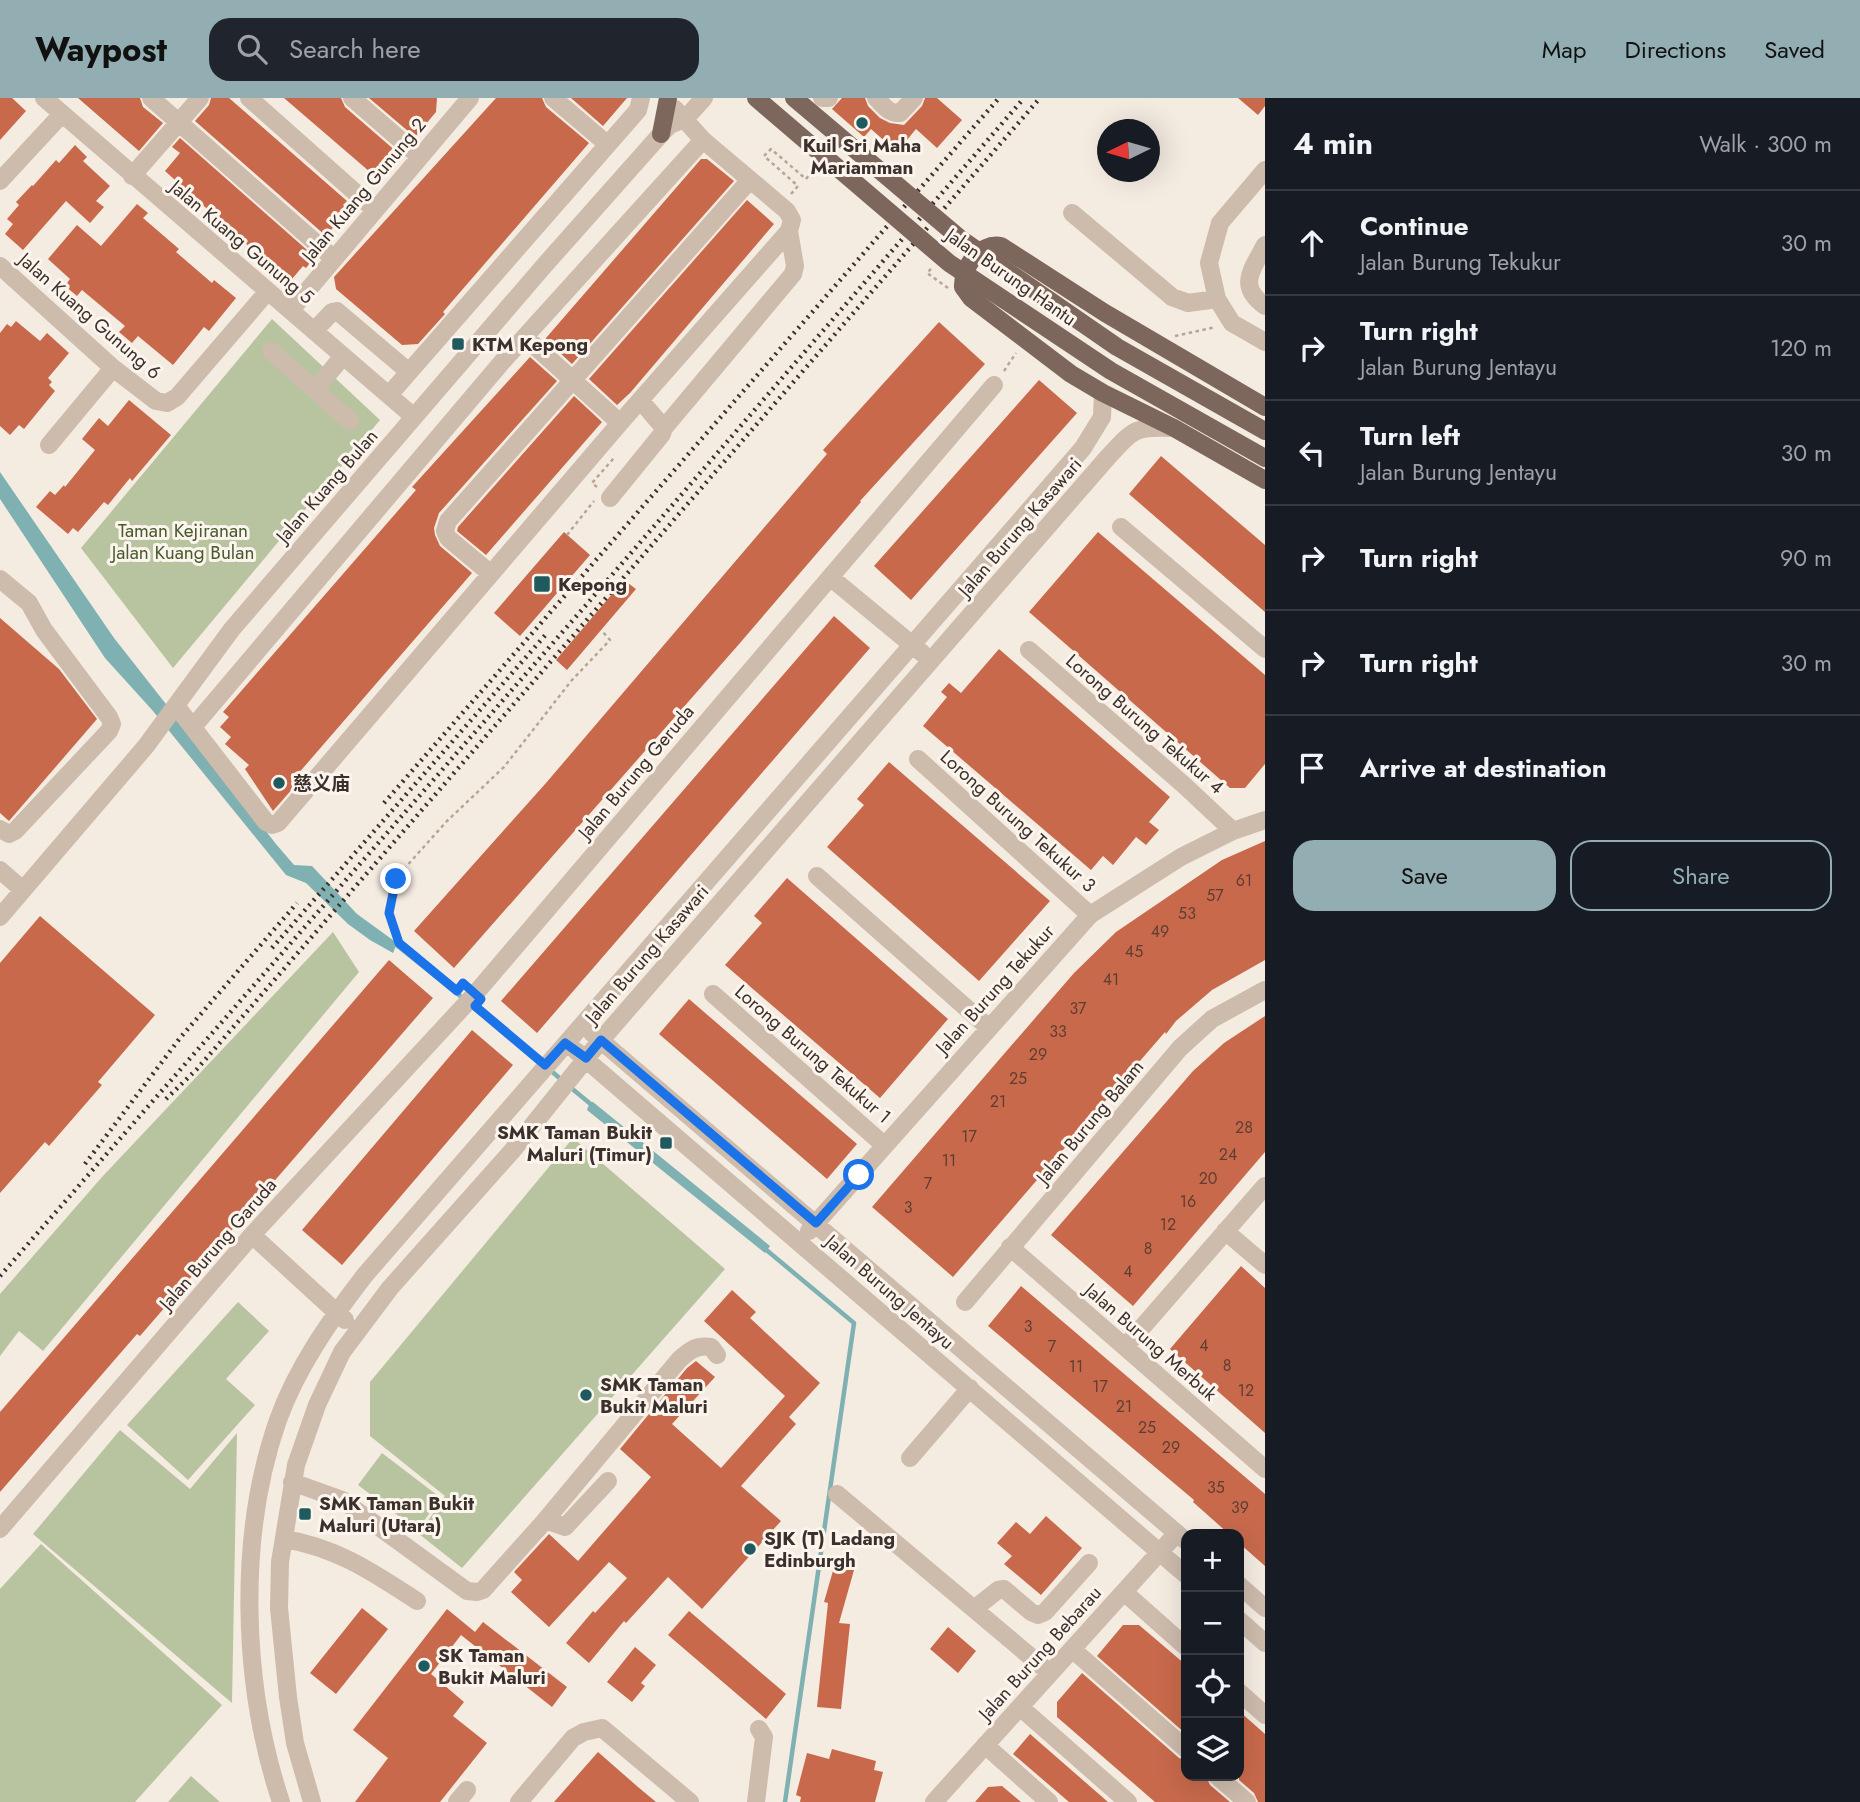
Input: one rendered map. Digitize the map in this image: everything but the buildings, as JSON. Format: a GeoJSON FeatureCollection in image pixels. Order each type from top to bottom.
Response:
{"type":"FeatureCollection","features":[{"type":"Feature","properties":{"kind":"main road","name":"Jalan Burung Hantu"},"geometry":{"type":"LineString","coordinates":[[756,98],[949,263],[1111,371],[1265,458]]}},
{"type":"Feature","properties":{"kind":"main road","name":"Jalan Burung Hantu"},"geometry":{"type":"LineString","coordinates":[[794,98],[962,240],[1117,347],[1265,431]]}},
{"type":"Feature","properties":{"kind":"main road"},"geometry":{"type":"LineString","coordinates":[[1265,407],[1105,313],[1001,246],[986,246],[965,270],[963,287],[971,299],[1071,374],[1265,480]]}},
{"type":"Feature","properties":{"kind":"street","name":"Jalan Kuang Gunung 5"},"geometry":{"type":"LineString","coordinates":[[44,98],[414,417]]}},
{"type":"Feature","properties":{"kind":"street"},"geometry":{"type":"LineString","coordinates":[[151,98],[333,258]]}},
{"type":"Feature","properties":{"kind":"street"},"geometry":{"type":"LineString","coordinates":[[132,176],[200,98]]}},
{"type":"Feature","properties":{"kind":"street"},"geometry":{"type":"LineString","coordinates":[[249,98],[375,210]]}},
{"type":"Feature","properties":{"kind":"street"},"geometry":{"type":"LineString","coordinates":[[352,98],[420,157]]}},
{"type":"Feature","properties":{"kind":"street"},"geometry":{"type":"LineString","coordinates":[[553,98],[607,144]]}},
{"type":"Feature","properties":{"kind":"street"},"geometry":{"type":"LineString","coordinates":[[389,395],[638,110],[641,98]]}},
{"type":"Feature","properties":{"kind":"street"},"geometry":{"type":"LineString","coordinates":[[822,98],[830,98]]}},
{"type":"Feature","properties":{"kind":"street"},"geometry":{"type":"LineString","coordinates":[[876,98],[895,114],[901,114],[914,98]]}},
{"type":"Feature","properties":{"kind":"street","name":"Jalan Kuang Gunung 2"},"geometry":{"type":"LineString","coordinates":[[290,310],[465,100]]}},
{"type":"Feature","properties":{"kind":"street"},"geometry":{"type":"LineString","coordinates":[[0,181],[62,114]]}},
{"type":"Feature","properties":{"kind":"street"},"geometry":{"type":"LineString","coordinates":[[193,727],[525,337],[685,116],[750,180],[787,211],[792,219],[789,231],[796,266],[793,274],[664,428],[610,498]]}},
{"type":"Feature","properties":{"kind":"street","name":"Jalan Kuang Bulan"},"geometry":{"type":"LineString","coordinates":[[0,917],[146,746],[232,629],[414,417],[685,116]]}},
{"type":"Feature","properties":{"kind":"street"},"geometry":{"type":"LineString","coordinates":[[1265,170],[1220,223],[1209,263],[1217,299],[1232,323],[1265,342]]}},
{"type":"Feature","properties":{"kind":"street"},"geometry":{"type":"LineString","coordinates":[[491,574],[448,538],[445,531],[448,521],[750,180]]}},
{"type":"Feature","properties":{"kind":"street"},"geometry":{"type":"LineString","coordinates":[[1072,213],[1172,298],[1188,303],[1217,299]]}},
{"type":"Feature","properties":{"kind":"street"},"geometry":{"type":"LineString","coordinates":[[176,708],[266,822],[272,825],[278,823],[620,423],[789,231]]}},
{"type":"Feature","properties":{"kind":"street"},"geometry":{"type":"LineString","coordinates":[[1265,245],[1250,274],[1249,288],[1253,298],[1265,306]]}},
{"type":"Feature","properties":{"kind":"street","name":"Jalan Kuang Gunung 6"},"geometry":{"type":"LineString","coordinates":[[0,267],[113,368],[156,401],[167,403],[177,397],[268,291]]}},
{"type":"Feature","properties":{"kind":"street"},"geometry":{"type":"LineString","coordinates":[[314,331],[332,312],[337,311],[409,372]]}},
{"type":"Feature","properties":{"kind":"street"},"geometry":{"type":"LineString","coordinates":[[525,337],[620,423]]}},
{"type":"Feature","properties":{"kind":"street"},"geometry":{"type":"LineString","coordinates":[[271,351],[350,421]]}},
{"type":"Feature","properties":{"kind":"street"},"geometry":{"type":"LineString","coordinates":[[315,390],[343,355]]}},
{"type":"Feature","properties":{"kind":"street"},"geometry":{"type":"LineString","coordinates":[[49,445],[113,368]]}},
{"type":"Feature","properties":{"kind":"street","name":"Jalan Burung Geruda"},"geometry":{"type":"LineString","coordinates":[[475,994],[994,385]]}},
{"type":"Feature","properties":{"kind":"street","name":"Jalan Burung Kasawari"},"geometry":{"type":"LineString","coordinates":[[281,1802],[260,1721],[250,1639],[250,1591],[257,1508],[265,1465],[278,1419],[310,1355],[337,1312],[365,1275],[1083,449],[1102,417],[1103,393]]}},
{"type":"Feature","properties":{"kind":"street"},"geometry":{"type":"LineString","coordinates":[[640,400],[664,428]]}},
{"type":"Feature","properties":{"kind":"street","name":"Jalan Burung Kasawari"},"geometry":{"type":"LineString","coordinates":[[312,1802],[295,1743],[281,1630],[279,1573],[292,1482],[328,1378],[357,1330],[390,1287],[512,1151],[601,1040],[1130,434],[1146,426],[1174,428]]}},
{"type":"Feature","properties":{"kind":"street"},"geometry":{"type":"LineString","coordinates":[[1121,527],[1265,649]]}},
{"type":"Feature","properties":{"kind":"street"},"geometry":{"type":"LineString","coordinates":[[830,577],[931,660]]}},
{"type":"Feature","properties":{"kind":"street"},"geometry":{"type":"LineString","coordinates":[[0,579],[29,603],[44,630],[112,724],[109,731],[15,831],[9,834],[0,829]]}},
{"type":"Feature","properties":{"kind":"street","name":"Lorong Burung Tekukur 4"},"geometry":{"type":"LineString","coordinates":[[1029,650],[1233,831]]}},
{"type":"Feature","properties":{"kind":"street","name":"Lorong Burung Tekukur 3"},"geometry":{"type":"LineString","coordinates":[[918,759],[1090,915]]}},
{"type":"Feature","properties":{"kind":"street","name":"Jalan Burung Tekukur"},"geometry":{"type":"LineString","coordinates":[[800,1242],[1090,915],[1181,857],[1233,831],[1265,820]]}},
{"type":"Feature","properties":{"kind":"street"},"geometry":{"type":"LineString","coordinates":[[0,870],[23,890]]}},
{"type":"Feature","properties":{"kind":"street"},"geometry":{"type":"LineString","coordinates":[[817,876],[989,1028]]}},
{"type":"Feature","properties":{"kind":"street","name":"Jalan Burung Balam"},"geometry":{"type":"LineString","coordinates":[[965,1302],[1180,1048],[1212,1018],[1265,990]]}},
{"type":"Feature","properties":{"kind":"street","name":"Jalan Burung Garuda"},"geometry":{"type":"LineString","coordinates":[[0,1529],[252,1236],[475,994]]}},
{"type":"Feature","properties":{"kind":"street","name":"Lorong Burung Tekukur 1"},"geometry":{"type":"LineString","coordinates":[[713,994],[884,1145]]}},
{"type":"Feature","properties":{"kind":"street","name":"Jalan Burung Jentayu"},"geometry":{"type":"LineString","coordinates":[[582,1024],[1181,1537]]}},
{"type":"Feature","properties":{"kind":"street","name":"Jalan Burung Jentayu"},"geometry":{"type":"LineString","coordinates":[[565,1043],[586,1058],[1181,1570]]}},
{"type":"Feature","properties":{"kind":"street"},"geometry":{"type":"LineString","coordinates":[[1125,1347],[1265,1186]]}},
{"type":"Feature","properties":{"kind":"street"},"geometry":{"type":"LineString","coordinates":[[1225,1231],[1265,1265]]}},
{"type":"Feature","properties":{"kind":"street"},"geometry":{"type":"LineString","coordinates":[[252,1236],[357,1330]]}},
{"type":"Feature","properties":{"kind":"street","name":"Jalan Burung Merbuk"},"geometry":{"type":"LineString","coordinates":[[1010,1247],[1265,1469]]}},
{"type":"Feature","properties":{"kind":"street"},"geometry":{"type":"LineString","coordinates":[[292,1482],[342,1500],[467,1591],[477,1592],[483,1590],[543,1523],[679,1360],[701,1345],[711,1347],[718,1355]]}},
{"type":"Feature","properties":{"kind":"street"},"geometry":{"type":"LineString","coordinates":[[910,1458],[970,1388]]}},
{"type":"Feature","properties":{"kind":"street"},"geometry":{"type":"LineString","coordinates":[[543,1523],[548,1521],[565,1527],[608,1481]]}},
{"type":"Feature","properties":{"kind":"street"},"geometry":{"type":"LineString","coordinates":[[837,1494],[1049,1673]]}},
{"type":"Feature","properties":{"kind":"street","name":"Jalan Burung Bebarau"},"geometry":{"type":"LineString","coordinates":[[934,1802],[1160,1551],[1181,1537]]}},
{"type":"Feature","properties":{"kind":"street"},"geometry":{"type":"LineString","coordinates":[[284,1539],[306,1543],[360,1564],[417,1601]]}},
{"type":"Feature","properties":{"kind":"street"},"geometry":{"type":"LineString","coordinates":[[974,1609],[998,1590],[1004,1589],[1038,1615],[1045,1612],[1089,1563]]}},
{"type":"Feature","properties":{"kind":"street"},"geometry":{"type":"LineString","coordinates":[[1244,1589],[1265,1608]]}},
{"type":"Feature","properties":{"kind":"street"},"geometry":{"type":"LineString","coordinates":[[1124,1592],[1181,1643]]}},
{"type":"Feature","properties":{"kind":"street"},"geometry":{"type":"LineString","coordinates":[[1244,1624],[1265,1643]]}},
{"type":"Feature","properties":{"kind":"street"},"geometry":{"type":"LineString","coordinates":[[1072,1649],[1181,1745]]}},
{"type":"Feature","properties":{"kind":"street"},"geometry":{"type":"LineString","coordinates":[[1244,1696],[1265,1715]]}},
{"type":"Feature","properties":{"kind":"street"},"geometry":{"type":"LineString","coordinates":[[1020,1707],[1128,1802]]}},
{"type":"Feature","properties":{"kind":"street"},"geometry":{"type":"LineString","coordinates":[[519,1802],[573,1738],[602,1728],[690,1802]]}},
{"type":"Feature","properties":{"kind":"street"},"geometry":{"type":"LineString","coordinates":[[756,1802],[764,1737],[760,1729]]}},
{"type":"Feature","properties":{"kind":"street"},"geometry":{"type":"LineString","coordinates":[[985,1745],[1049,1802]]}},
{"type":"Feature","properties":{"kind":"street"},"geometry":{"type":"LineString","coordinates":[[1223,1781],[1247,1802]]}},
{"type":"Feature","properties":{"kind":"path"},"geometry":{"type":"LineString","coordinates":[[798,187],[764,156],[771,149],[806,179],[818,164]]}},
{"type":"Feature","properties":{"kind":"path"},"geometry":{"type":"LineString","coordinates":[[945,281],[931,268],[927,273],[955,294]]}},
{"type":"Feature","properties":{"kind":"path"},"geometry":{"type":"LineString","coordinates":[[1172,337],[1232,323]]}},
{"type":"Feature","properties":{"kind":"path"},"geometry":{"type":"LineString","coordinates":[[994,385],[1018,351]]}},
{"type":"Feature","properties":{"kind":"path"},"geometry":{"type":"LineString","coordinates":[[549,1062],[475,1006],[481,999],[463,983],[457,991],[399,943],[389,913],[396,879],[447,821],[503,767],[572,680],[610,640],[601,631]]}},
{"type":"Feature","properties":{"kind":"green space","name":"Taman Kejiranan Jalan Kuang Bulan"},"geometry":{"type":"Polygon","coordinates":[[[272,319],[380,420],[173,668],[81,548],[272,319]]]}},
{"type":"Feature","properties":{"kind":"green space"},"geometry":{"type":"Polygon","coordinates":[[[333,932],[359,972],[43,1351],[19,1331],[0,1356],[0,1294],[102,1177],[333,932]]]}},
{"type":"Feature","properties":{"kind":"green space"},"geometry":{"type":"Polygon","coordinates":[[[573,1138],[725,1269],[462,1568],[419,1534],[445,1496],[370,1436],[370,1382],[573,1138]]]}},
{"type":"Feature","properties":{"kind":"green space"},"geometry":{"type":"Polygon","coordinates":[[[238,1302],[269,1331],[226,1379],[255,1405],[188,1480],[127,1425],[238,1302]]]}},
{"type":"Feature","properties":{"kind":"green space"},"geometry":{"type":"Polygon","coordinates":[[[120,1430],[190,1489],[237,1433],[232,1703],[33,1534],[120,1430]]]}},
{"type":"Feature","properties":{"kind":"green space"},"geometry":{"type":"Polygon","coordinates":[[[382,1453],[441,1498],[417,1530],[358,1485],[382,1453]]]}},
{"type":"Feature","properties":{"kind":"green space"},"geometry":{"type":"Polygon","coordinates":[[[41,1544],[222,1705],[135,1802],[0,1802],[0,1589],[41,1544]]]}},
{"type":"Feature","properties":{"kind":"green space"},"geometry":{"type":"Polygon","coordinates":[[[191,1776],[220,1802],[168,1802],[191,1776]]]}},
{"type":"Feature","properties":{"kind":"water"},"geometry":{"type":"Polygon","coordinates":[[[0,472],[114,638],[276,844],[294,865],[312,866],[357,914],[397,943],[393,953],[348,924],[306,883],[286,875],[153,711],[105,658],[0,499],[0,472]]]}},
{"type":"Feature","properties":{"kind":"water"},"geometry":{"type":"Polygon","coordinates":[[[590,1102],[770,1246],[765,1253],[587,1110],[590,1102]]]}},
{"type":"Feature","properties":{"kind":"waterway"},"geometry":{"type":"LineString","coordinates":[[394,943],[464,999]]}},
{"type":"Feature","properties":{"kind":"waterway"},"geometry":{"type":"LineString","coordinates":[[470,1005],[542,1064]]}},
{"type":"Feature","properties":{"kind":"waterway"},"geometry":{"type":"LineString","coordinates":[[549,1069],[564,1082]]}},
{"type":"Feature","properties":{"kind":"waterway"},"geometry":{"type":"LineString","coordinates":[[570,1087],[593,1106]]}},
{"type":"Feature","properties":{"kind":"waterway"},"geometry":{"type":"LineString","coordinates":[[764,1248],[854,1323],[785,1802]]}},
{"type":"Feature","properties":{"kind":"railway"},"geometry":{"type":"LineString","coordinates":[[384,803],[999,98]]}},
{"type":"Feature","properties":{"kind":"railway"},"geometry":{"type":"LineString","coordinates":[[0,1276],[580,612],[1024,98]]}},
{"type":"Feature","properties":{"kind":"railway"},"geometry":{"type":"LineString","coordinates":[[166,1099],[197,1069],[1040,98]]}},
{"type":"Feature","properties":{"kind":"railway"},"geometry":{"type":"LineString","coordinates":[[272,948],[548,632]]}},
{"type":"Feature","properties":{"kind":"railway"},"geometry":{"type":"LineString","coordinates":[[85,1164],[180,1038],[297,903]]}},
{"type":"Feature","properties":{"kind":"place","name":"Kuil Sri Maha Mariamman"},"geometry":{"type":"Point","coordinates":[862,123]}},
{"type":"Feature","properties":{"kind":"place","name":"KTM Kepong"},"geometry":{"type":"Point","coordinates":[458,344]}},
{"type":"Feature","properties":{"kind":"place","name":"Kepong"},"geometry":{"type":"Point","coordinates":[542,584]}},
{"type":"Feature","properties":{"kind":"place","name":"慈义庙"},"geometry":{"type":"Point","coordinates":[279,783]}},
{"type":"Feature","properties":{"kind":"place","name":"SMK Taman Bukit Maluri (Timur)"},"geometry":{"type":"Point","coordinates":[666,1143]}},
{"type":"Feature","properties":{"kind":"place","name":"SMK Taman Bukit Maluri"},"geometry":{"type":"Point","coordinates":[586,1395]}},
{"type":"Feature","properties":{"kind":"place","name":"SMK Taman Bukit Maluri (Utara)"},"geometry":{"type":"Point","coordinates":[305,1514]}},
{"type":"Feature","properties":{"kind":"place","name":"SJK (T) Ladang Edinburgh"},"geometry":{"type":"Point","coordinates":[750,1549]}},
{"type":"Feature","properties":{"kind":"place","name":"SK Taman Bukit Maluri"},"geometry":{"type":"Point","coordinates":[424,1666]}},
{"type":"Feature","properties":{"kind":"route"},"geometry":{"type":"LineString","coordinates":[[396,879],[389,913],[399,943],[457,991],[463,983],[481,999],[475,1006],[545,1065],[565,1043],[586,1058],[601,1040],[816,1223],[859,1175]]}}]}
